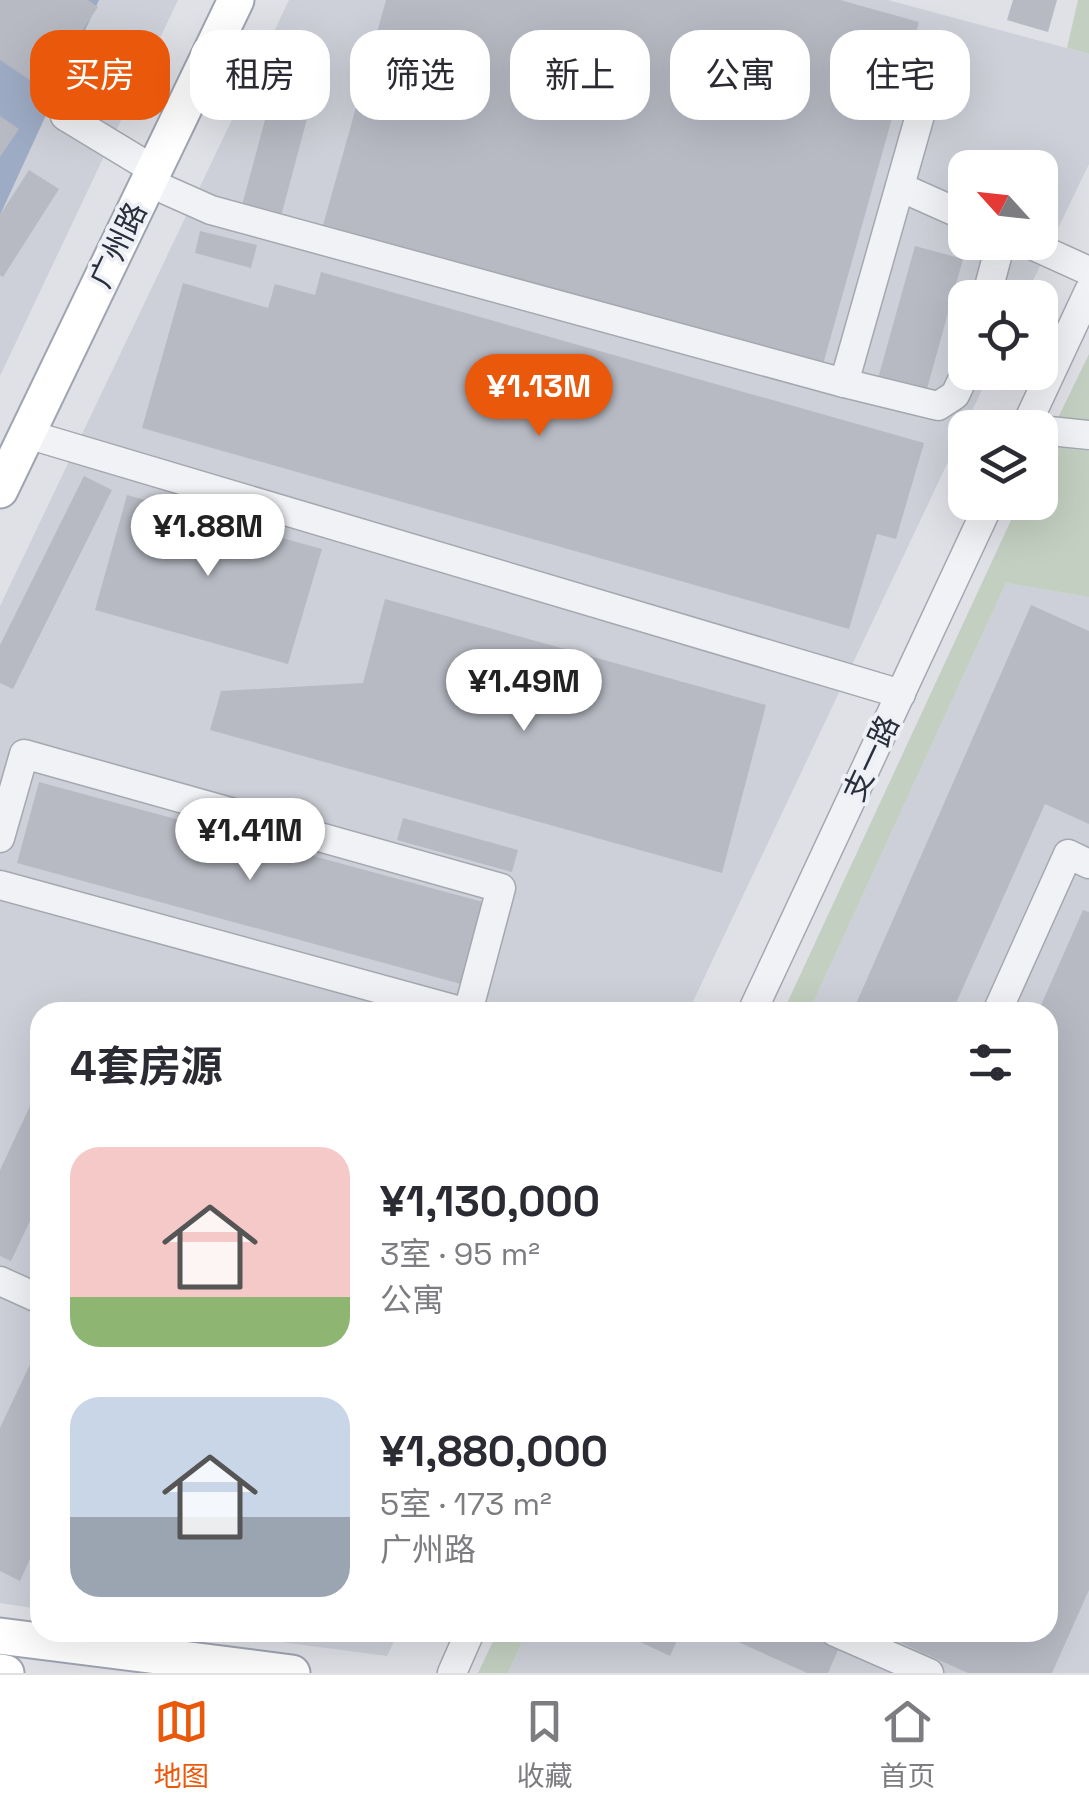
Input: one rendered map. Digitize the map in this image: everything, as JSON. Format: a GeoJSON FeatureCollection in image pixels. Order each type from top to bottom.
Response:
{"type":"FeatureCollection","features":[{"type":"Feature","properties":{"kind":"main road","name":"广州路"},"geometry":{"type":"LineString","coordinates":[[10,462],[236,0]]}},
{"type":"Feature","properties":{"kind":"main road"},"geometry":{"type":"LineString","coordinates":[[0,1636],[30,1637]]}},
{"type":"Feature","properties":{"kind":"main road"},"geometry":{"type":"LineString","coordinates":[[91,1642],[292,1673]]}},
{"type":"Feature","properties":{"kind":"street"},"geometry":{"type":"LineString","coordinates":[[71,120],[151,176],[211,210],[938,406],[948,403],[958,390]]}},
{"type":"Feature","properties":{"kind":"street"},"geometry":{"type":"LineString","coordinates":[[844,382],[919,120]]}},
{"type":"Feature","properties":{"kind":"street"},"geometry":{"type":"LineString","coordinates":[[900,187],[948,208]]}},
{"type":"Feature","properties":{"kind":"street"},"geometry":{"type":"LineString","coordinates":[[1058,256],[1089,270]]}},
{"type":"Feature","properties":{"kind":"street"},"geometry":{"type":"LineString","coordinates":[[1033,410],[1089,291]]}},
{"type":"Feature","properties":{"kind":"street"},"geometry":{"type":"LineString","coordinates":[[1058,432],[1089,435]]}},
{"type":"Feature","properties":{"kind":"street"},"geometry":{"type":"LineString","coordinates":[[10,462],[901,694]]}},
{"type":"Feature","properties":{"kind":"street","name":"支一路"},"geometry":{"type":"LineString","coordinates":[[757,1002],[982,520]]}},
{"type":"Feature","properties":{"kind":"street"},"geometry":{"type":"LineString","coordinates":[[0,838],[24,754],[502,888],[469,1002]]}},
{"type":"Feature","properties":{"kind":"street"},"geometry":{"type":"LineString","coordinates":[[1001,1002],[1068,854],[1089,864]]}},
{"type":"Feature","properties":{"kind":"street"},"geometry":{"type":"LineString","coordinates":[[0,885],[429,1002]]}},
{"type":"Feature","properties":{"kind":"street"},"geometry":{"type":"LineString","coordinates":[[0,1281],[30,1295]]}},
{"type":"Feature","properties":{"kind":"street"},"geometry":{"type":"LineString","coordinates":[[452,1673],[466,1642]]}},
{"type":"Feature","properties":{"kind":"street"},"geometry":{"type":"LineString","coordinates":[[858,1642],[929,1673]]}},
{"type":"Feature","properties":{"kind":"shaded area"},"geometry":{"type":"Polygon","coordinates":[[[0,0],[178,0],[164,30],[30,30],[30,120],[121,120],[0,376],[0,0]]]}},
{"type":"Feature","properties":{"kind":"shaded area"},"geometry":{"type":"Polygon","coordinates":[[[289,0],[888,0],[1089,54],[1089,164],[1058,228],[1058,150],[948,150],[948,260],[1043,260],[1033,280],[948,280],[948,390],[982,390],[973,410],[948,410],[948,462],[693,1002],[30,1002],[30,1608],[0,1603],[0,606],[232,120],[330,120],[330,30],[275,30],[289,0]]]}},
{"type":"Feature","properties":{"kind":"shaded area"},"geometry":{"type":"Polygon","coordinates":[[[1006,583],[1089,597],[1089,1673],[508,1673],[522,1642],[1058,1642],[1058,1002],[814,1002],[1006,583]]]}},
{"type":"Feature","properties":{"kind":"shaded area"},"geometry":{"type":"Polygon","coordinates":[[[280,1642],[394,1642],[387,1656],[280,1642]]]}},
{"type":"Feature","properties":{"kind":"green space"},"geometry":{"type":"Polygon","coordinates":[[[1078,0],[1089,0],[1089,54],[1067,48],[1078,0]]]}},
{"type":"Feature","properties":{"kind":"green space"},"geometry":{"type":"Polygon","coordinates":[[[1089,354],[1089,425],[1058,422],[1089,354]]]}},
{"type":"Feature","properties":{"kind":"green space"},"geometry":{"type":"Polygon","coordinates":[[[1058,447],[1089,451],[1089,597],[1006,583],[814,1002],[788,1002],[1011,520],[1058,520],[1058,447]]]}},
{"type":"Feature","properties":{"kind":"green space"},"geometry":{"type":"Polygon","coordinates":[[[493,1642],[522,1642],[508,1673],[478,1673],[493,1642]]]}},
{"type":"Feature","properties":{"kind":"water"},"geometry":{"type":"Polygon","coordinates":[[[0,0],[99,0],[85,30],[30,30],[30,120],[44,120],[0,215],[0,0]]]}},
{"type":"Feature","properties":{"kind":"building"},"geometry":{"type":"Polygon","coordinates":[[[0,0],[88,0],[98,7],[83,30],[30,30],[30,80],[0,60],[0,0]]]}},
{"type":"Feature","properties":{"kind":"building"},"geometry":{"type":"Polygon","coordinates":[[[386,0],[840,0],[919,22],[917,30],[830,30],[830,120],[892,120],[822,368],[322,229],[352,120],[490,120],[490,30],[378,30],[386,0]]]}},
{"type":"Feature","properties":{"kind":"building"},"geometry":{"type":"Polygon","coordinates":[[[1013,0],[1057,0],[1048,32],[1007,20],[1013,0]]]}},
{"type":"Feature","properties":{"kind":"building"},"geometry":{"type":"Polygon","coordinates":[[[0,116],[19,129],[0,157],[0,116]]]}},
{"type":"Feature","properties":{"kind":"building"},"geometry":{"type":"Polygon","coordinates":[[[265,120],[307,120],[280,220],[241,209],[265,120]]]}},
{"type":"Feature","properties":{"kind":"building"},"geometry":{"type":"Polygon","coordinates":[[[29,170],[59,189],[3,277],[0,215],[29,170]]]}},
{"type":"Feature","properties":{"kind":"building"},"geometry":{"type":"Polygon","coordinates":[[[200,231],[257,245],[251,268],[195,253],[200,231]]]}},
{"type":"Feature","properties":{"kind":"building"},"geometry":{"type":"Polygon","coordinates":[[[915,246],[948,255],[948,260],[963,260],[957,280],[948,280],[948,313],[925,396],[877,382],[915,246]]]}},
{"type":"Feature","properties":{"kind":"building"},"geometry":{"type":"Polygon","coordinates":[[[321,272],[924,443],[896,539],[877,534],[849,629],[142,428],[183,283],[268,308],[275,284],[315,295],[321,272]]]}},
{"type":"Feature","properties":{"kind":"building"},"geometry":{"type":"Polygon","coordinates":[[[84,476],[112,490],[13,689],[0,683],[0,645],[84,476]]]}},
{"type":"Feature","properties":{"kind":"building"},"geometry":{"type":"Polygon","coordinates":[[[127,495],[322,549],[288,664],[95,610],[127,495]]]}},
{"type":"Feature","properties":{"kind":"building"},"geometry":{"type":"Polygon","coordinates":[[[385,599],[766,705],[722,873],[210,730],[221,691],[363,683],[385,599]]]}},
{"type":"Feature","properties":{"kind":"building"},"geometry":{"type":"Polygon","coordinates":[[[1031,605],[1089,631],[1089,824],[1045,804],[956,1002],[857,1002],[1031,605]]]}},
{"type":"Feature","properties":{"kind":"building"},"geometry":{"type":"Polygon","coordinates":[[[39,782],[483,902],[461,984],[17,863],[39,782]]]}},
{"type":"Feature","properties":{"kind":"building"},"geometry":{"type":"Polygon","coordinates":[[[403,818],[518,850],[512,872],[397,840],[403,818]]]}},
{"type":"Feature","properties":{"kind":"building"},"geometry":{"type":"Polygon","coordinates":[[[1083,910],[1089,912],[1089,1590],[1052,1673],[968,1673],[899,1642],[1058,1642],[1058,1002],[1042,1002],[1083,910]]]}},
{"type":"Feature","properties":{"kind":"building"},"geometry":{"type":"Polygon","coordinates":[[[30,1106],[30,1221],[11,1261],[0,1256],[0,1170],[30,1106]]]}},
{"type":"Feature","properties":{"kind":"building"},"geometry":{"type":"Polygon","coordinates":[[[30,1364],[30,1559],[20,1581],[0,1571],[0,1428],[30,1364]]]}},
{"type":"Feature","properties":{"kind":"building"},"geometry":{"type":"Polygon","coordinates":[[[640,1642],[676,1642],[670,1656],[640,1642]]]}},
{"type":"Feature","properties":{"kind":"building"},"geometry":{"type":"Polygon","coordinates":[[[738,1642],[841,1643],[828,1673],[807,1673],[738,1642]]]}}]}
